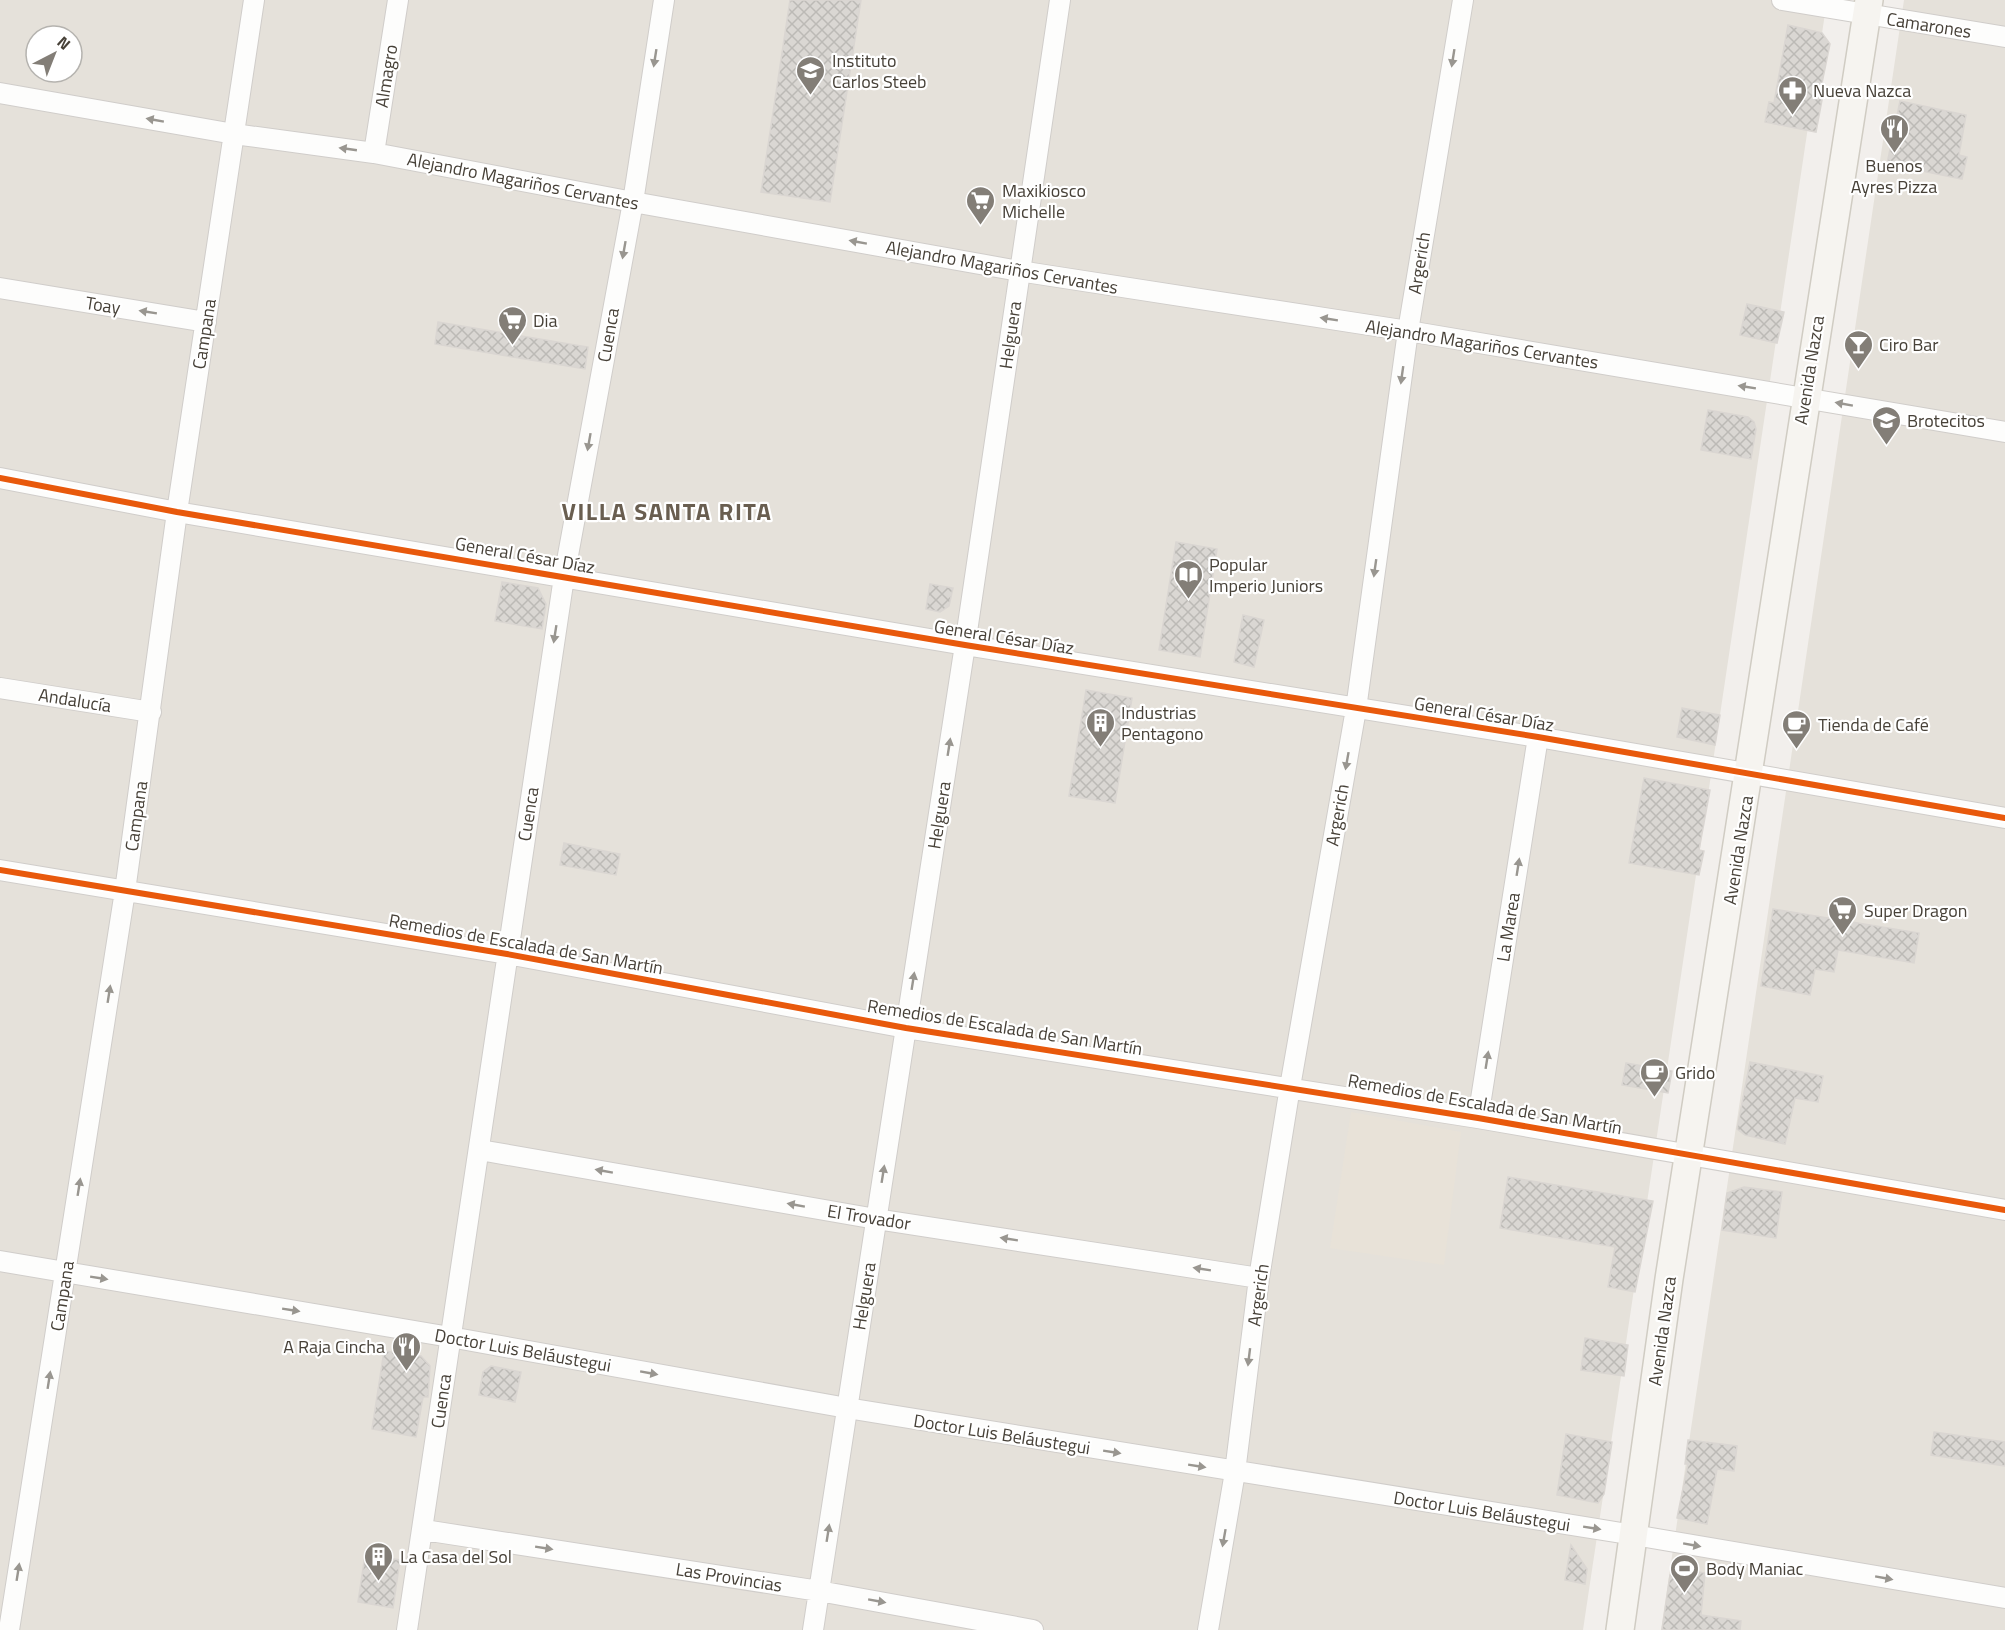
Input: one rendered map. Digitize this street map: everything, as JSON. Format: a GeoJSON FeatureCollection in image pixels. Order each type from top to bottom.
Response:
{"type":"FeatureCollection","features":[{"type":"Feature","properties":{"kind":"main road","name":"Avenida Nazca"},"geometry":{"type":"LineString","coordinates":[[1620,1630],[1689,1154],[1749,776],[1805,397],[1868,7]]}},
{"type":"Feature","properties":{"kind":"street","name":"Campana"},"geometry":{"type":"LineString","coordinates":[[9,1630],[125,891],[177,512],[254,0]]}},
{"type":"Feature","properties":{"kind":"street","name":"Almagro"},"geometry":{"type":"LineString","coordinates":[[374,153],[399,0]]}},
{"type":"Feature","properties":{"kind":"street","name":"Cuenca"},"geometry":{"type":"LineString","coordinates":[[407,1630],[564,577],[633,202],[664,0]]}},
{"type":"Feature","properties":{"kind":"street","name":"Helguera"},"geometry":{"type":"LineString","coordinates":[[813,1630],[965,645],[1060,0]]}},
{"type":"Feature","properties":{"kind":"street","name":"Argerich"},"geometry":{"type":"LineString","coordinates":[[1208,1630],[1235,1472],[1259,1278],[1356,709],[1408,331],[1463,0]]}},
{"type":"Feature","properties":{"kind":"street","name":"Camarones"},"geometry":{"type":"LineString","coordinates":[[1782,0],[1868,7],[2005,37]]}},
{"type":"Feature","properties":{"kind":"street","name":"Alejandro Magariños Cervantes"},"geometry":{"type":"LineString","coordinates":[[0,93],[234,134],[374,153],[1019,271],[1408,331],[2005,432]]}},
{"type":"Feature","properties":{"kind":"street","name":"Toay"},"geometry":{"type":"LineString","coordinates":[[0,288],[206,322]]}},
{"type":"Feature","properties":{"kind":"street","name":"General César Díaz"},"geometry":{"type":"LineString","coordinates":[[0,478],[177,512],[965,645],[1538,737],[1749,776],[2005,818]]}},
{"type":"Feature","properties":{"kind":"street","name":"Andalucía"},"geometry":{"type":"LineString","coordinates":[[0,688],[151,712]]}},
{"type":"Feature","properties":{"kind":"street","name":"La Marea"},"geometry":{"type":"LineString","coordinates":[[1478,1118],[1538,737]]}},
{"type":"Feature","properties":{"kind":"street","name":"Remedios de Escalada de San Martín"},"geometry":{"type":"LineString","coordinates":[[0,870],[507,954],[906,1028],[1478,1118],[2005,1210]]}},
{"type":"Feature","properties":{"kind":"street","name":"El Trovador"},"geometry":{"type":"LineString","coordinates":[[480,1150],[876,1219],[1259,1278]]}},
{"type":"Feature","properties":{"kind":"street","name":"Doctor Luis Beláustegui"},"geometry":{"type":"LineString","coordinates":[[0,1261],[450,1337],[847,1408],[1634,1535],[2005,1598]]}},
{"type":"Feature","properties":{"kind":"street","name":"Las Provincias"},"geometry":{"type":"LineString","coordinates":[[423,1530],[819,1591],[1034,1630]]}},
{"type":"Feature","properties":{"kind":"shaded area"},"geometry":{"type":"Polygon","coordinates":[[[0,0],[1827,0],[1583,1630],[0,1630],[0,0]]]}},
{"type":"Feature","properties":{"kind":"shaded area"},"geometry":{"type":"Polygon","coordinates":[[[1904,0],[2005,0],[2005,1630],[1661,1630],[1904,0]]]}},
{"type":"Feature","properties":{"kind":"shaded area"},"geometry":{"type":"Polygon","coordinates":[[[1351,1112],[1461,1132],[1444,1265],[1330,1248],[1351,1112]]]}},
{"type":"Feature","properties":{"kind":"building","name":"Instituto Carlos Steeb"},"geometry":{"type":"Polygon","coordinates":[[[790,0],[861,0],[830,202],[761,192],[790,0]]]}},
{"type":"Feature","properties":{"kind":"building"},"geometry":{"type":"Polygon","coordinates":[[[1788,25],[1822,33],[1830,44],[1816,132],[1765,122],[1769,102],[1774,103],[1788,25]]]}},
{"type":"Feature","properties":{"kind":"building"},"geometry":{"type":"Polygon","coordinates":[[[1900,101],[1966,115],[1959,155],[1967,157],[1962,179],[1887,164],[1900,101]]]}},
{"type":"Feature","properties":{"kind":"building"},"geometry":{"type":"Polygon","coordinates":[[[1747,304],[1784,312],[1777,343],[1740,335],[1747,304]]]}},
{"type":"Feature","properties":{"kind":"building","name":"Dia"},"geometry":{"type":"Polygon","coordinates":[[[438,322],[588,347],[585,369],[435,344],[438,322]]]}},
{"type":"Feature","properties":{"kind":"building"},"geometry":{"type":"Polygon","coordinates":[[[1708,410],[1748,417],[1754,422],[1756,429],[1751,459],[1701,450],[1708,410]]]}},
{"type":"Feature","properties":{"kind":"building","name":"Popular Imperio Juniors"},"geometry":{"type":"Polygon","coordinates":[[[1176,542],[1217,549],[1200,657],[1159,650],[1176,542]]]}},
{"type":"Feature","properties":{"kind":"building"},"geometry":{"type":"Polygon","coordinates":[[[502,582],[538,588],[546,604],[542,629],[495,621],[502,582]]]}},
{"type":"Feature","properties":{"kind":"building"},"geometry":{"type":"Polygon","coordinates":[[[930,584],[953,588],[949,606],[940,612],[926,609],[930,584]]]}},
{"type":"Feature","properties":{"kind":"building"},"geometry":{"type":"Polygon","coordinates":[[[1243,615],[1264,620],[1254,667],[1234,662],[1243,615]]]}},
{"type":"Feature","properties":{"kind":"building","name":"Industrias Pentagono"},"geometry":{"type":"Polygon","coordinates":[[[1086,690],[1132,698],[1115,803],[1069,796],[1086,690]]]}},
{"type":"Feature","properties":{"kind":"building"},"geometry":{"type":"Polygon","coordinates":[[[1682,708],[1720,715],[1715,745],[1677,737],[1682,708]]]}},
{"type":"Feature","properties":{"kind":"building"},"geometry":{"type":"Polygon","coordinates":[[[1644,778],[1710,790],[1699,850],[1704,851],[1699,875],[1629,863],[1644,778]]]}},
{"type":"Feature","properties":{"kind":"building"},"geometry":{"type":"Polygon","coordinates":[[[564,843],[620,854],[616,875],[560,865],[564,843]]]}},
{"type":"Feature","properties":{"kind":"building","name":"Super Dragon"},"geometry":{"type":"Polygon","coordinates":[[[1773,909],[1919,933],[1914,963],[1838,950],[1834,972],[1815,969],[1810,995],[1761,986],[1773,909]]]}},
{"type":"Feature","properties":{"kind":"building"},"geometry":{"type":"Polygon","coordinates":[[[1750,1062],[1823,1076],[1818,1102],[1795,1098],[1785,1144],[1745,1135],[1737,1129],[1750,1062]]]}},
{"type":"Feature","properties":{"kind":"building"},"geometry":{"type":"Polygon","coordinates":[[[1626,1063],[1672,1071],[1668,1093],[1622,1085],[1626,1063]]]}},
{"type":"Feature","properties":{"kind":"building"},"geometry":{"type":"Polygon","coordinates":[[[1508,1177],[1653,1201],[1635,1292],[1608,1287],[1615,1247],[1500,1228],[1508,1177]]]}},
{"type":"Feature","properties":{"kind":"building"},"geometry":{"type":"Polygon","coordinates":[[[1744,1187],[1782,1192],[1776,1238],[1722,1230],[1727,1193],[1744,1187]]]}},
{"type":"Feature","properties":{"kind":"building"},"geometry":{"type":"Polygon","coordinates":[[[1585,1338],[1628,1345],[1624,1376],[1581,1370],[1585,1338]]]}},
{"type":"Feature","properties":{"kind":"building"},"geometry":{"type":"Polygon","coordinates":[[[384,1351],[421,1356],[430,1366],[428,1397],[423,1397],[416,1437],[372,1429],[384,1351]]]}},
{"type":"Feature","properties":{"kind":"building"},"geometry":{"type":"Polygon","coordinates":[[[491,1366],[521,1372],[515,1402],[479,1395],[483,1372],[491,1366]]]}},
{"type":"Feature","properties":{"kind":"building"},"geometry":{"type":"Polygon","coordinates":[[[1934,1432],[2005,1442],[2005,1466],[1931,1455],[1934,1432]]]}},
{"type":"Feature","properties":{"kind":"building"},"geometry":{"type":"Polygon","coordinates":[[[1566,1434],[1612,1442],[1604,1494],[1598,1503],[1557,1495],[1566,1434]]]}},
{"type":"Feature","properties":{"kind":"building"},"geometry":{"type":"Polygon","coordinates":[[[1688,1440],[1737,1446],[1734,1471],[1717,1469],[1707,1524],[1677,1518],[1688,1464],[1685,1464],[1688,1440]]]}},
{"type":"Feature","properties":{"kind":"building"},"geometry":{"type":"Polygon","coordinates":[[[1571,1545],[1587,1569],[1585,1584],[1565,1580],[1571,1545]]]}},
{"type":"Feature","properties":{"kind":"building","name":"La Casa del Sol"},"geometry":{"type":"Polygon","coordinates":[[[365,1555],[400,1560],[393,1608],[358,1602],[365,1555]]]}},
{"type":"Feature","properties":{"kind":"building"},"geometry":{"type":"Polygon","coordinates":[[[1676,1568],[1705,1573],[1701,1615],[1741,1621],[1740,1630],[1662,1630],[1670,1575],[1676,1568]]]}},
{"type":"Feature","properties":{"kind":"cycle path"},"geometry":{"type":"LineString","coordinates":[[0,478],[177,512],[965,645],[1538,737],[2005,818]]}},
{"type":"Feature","properties":{"kind":"cycle path"},"geometry":{"type":"LineString","coordinates":[[0,870],[507,954],[906,1028],[1478,1118],[2005,1210]]}},
{"type":"Feature","properties":{"kind":"place","name":"Instituto Carlos Steeb"},"geometry":{"type":"Point","coordinates":[811,96]}},
{"type":"Feature","properties":{"kind":"place","name":"Nueva Nazca"},"geometry":{"type":"Point","coordinates":[1792,116]}},
{"type":"Feature","properties":{"kind":"place","name":"Buenos Ayres Pizza"},"geometry":{"type":"Point","coordinates":[1894,154]}},
{"type":"Feature","properties":{"kind":"place","name":"Maxikiosco Michelle"},"geometry":{"type":"Point","coordinates":[981,226]}},
{"type":"Feature","properties":{"kind":"place","name":"Dia"},"geometry":{"type":"Point","coordinates":[512,346]}},
{"type":"Feature","properties":{"kind":"place","name":"Ciro Bar"},"geometry":{"type":"Point","coordinates":[1858,370]}},
{"type":"Feature","properties":{"kind":"place","name":"Brotecitos"},"geometry":{"type":"Point","coordinates":[1886,446]}},
{"type":"Feature","properties":{"kind":"place","name":"Popular Imperio Juniors"},"geometry":{"type":"Point","coordinates":[1188,600]}},
{"type":"Feature","properties":{"kind":"place","name":"Industrias Pentagono"},"geometry":{"type":"Point","coordinates":[1100,748]}},
{"type":"Feature","properties":{"kind":"place","name":"Tienda de Café"},"geometry":{"type":"Point","coordinates":[1797,750]}},
{"type":"Feature","properties":{"kind":"place","name":"Super Dragon"},"geometry":{"type":"Point","coordinates":[1843,936]}},
{"type":"Feature","properties":{"kind":"place","name":"Grido"},"geometry":{"type":"Point","coordinates":[1654,1098]}},
{"type":"Feature","properties":{"kind":"place","name":"A Raja Cincha"},"geometry":{"type":"Point","coordinates":[406,1372]}},
{"type":"Feature","properties":{"kind":"place","name":"La Casa del Sol"},"geometry":{"type":"Point","coordinates":[379,1582]}},
{"type":"Feature","properties":{"kind":"place","name":"Body Maniac"},"geometry":{"type":"Point","coordinates":[1685,1594]}},
{"type":"Feature","properties":{"kind":"district","name":"VILLA SANTA RITA"},"geometry":{"type":"Point","coordinates":[667,511]}}]}
